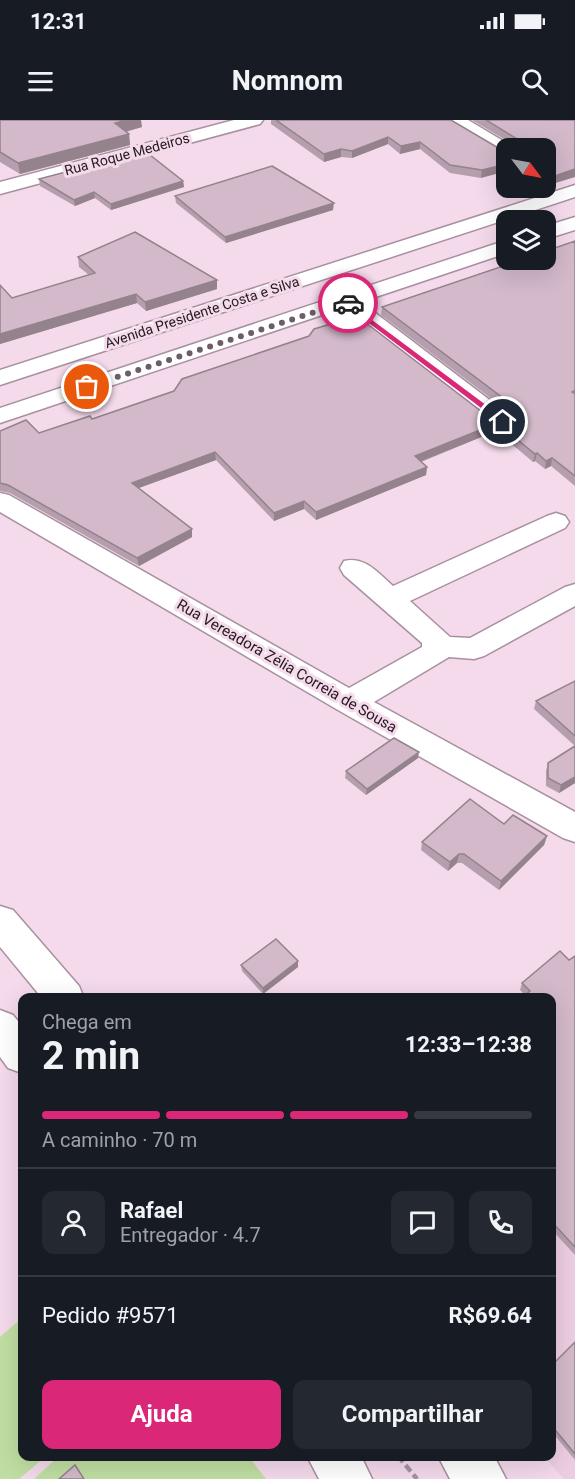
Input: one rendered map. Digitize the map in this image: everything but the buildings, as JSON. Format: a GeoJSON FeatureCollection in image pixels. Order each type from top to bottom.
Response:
{"type":"FeatureCollection","features":[{"type":"Feature","properties":{"kind":"main road","name":"Rua Roque Medeiros"},"geometry":{"type":"LineString","coordinates":[[0,188],[254,120]]}},
{"type":"Feature","properties":{"kind":"main road"},"geometry":{"type":"LineString","coordinates":[[455,120],[496,144]]}},
{"type":"Feature","properties":{"kind":"main road","name":"Avenida Presidente Costa e Silva"},"geometry":{"type":"LineString","coordinates":[[0,378],[575,191]]}},
{"type":"Feature","properties":{"kind":"main road"},"geometry":{"type":"LineString","coordinates":[[556,230],[575,223]]}},
{"type":"Feature","properties":{"kind":"main road"},"geometry":{"type":"LineString","coordinates":[[0,416],[496,250]]}},
{"type":"Feature","properties":{"kind":"main road"},"geometry":{"type":"LineString","coordinates":[[345,302],[503,422]]}},
{"type":"Feature","properties":{"kind":"main road"},"geometry":{"type":"LineString","coordinates":[[217,344],[187,345],[177,342],[177,336],[219,307]]}},
{"type":"Feature","properties":{"kind":"main road"},"geometry":{"type":"LineString","coordinates":[[107,343],[130,345],[137,349],[141,357],[134,368],[108,380]]}},
{"type":"Feature","properties":{"kind":"main road","name":"Rua Vereadora Zélia Correia de Sousa"},"geometry":{"type":"LineString","coordinates":[[0,501],[349,702],[575,828]]}},
{"type":"Feature","properties":{"kind":"main road"},"geometry":{"type":"LineString","coordinates":[[391,598],[556,522]]}},
{"type":"Feature","properties":{"kind":"main road"},"geometry":{"type":"LineString","coordinates":[[349,702],[437,652],[438,646],[437,639],[354,568]]}},
{"type":"Feature","properties":{"kind":"main road"},"geometry":{"type":"LineString","coordinates":[[438,646],[474,649],[575,594]]}},
{"type":"Feature","properties":{"kind":"main road"},"geometry":{"type":"LineString","coordinates":[[0,921],[62,993]]}},
{"type":"Feature","properties":{"kind":"main road"},"geometry":{"type":"LineString","coordinates":[[0,1027],[18,1051]]}},
{"type":"Feature","properties":{"kind":"main road"},"geometry":{"type":"LineString","coordinates":[[335,1461],[348,1479]]}},
{"type":"Feature","properties":{"kind":"main road"},"geometry":{"type":"LineString","coordinates":[[466,1461],[482,1479]]}},
{"type":"Feature","properties":{"kind":"path"},"geometry":{"type":"LineString","coordinates":[[402,1461],[417,1479]]}},
{"type":"Feature","properties":{"kind":"shaded area"},"geometry":{"type":"Polygon","coordinates":[[[575,1031],[575,1479],[564,1479],[548,1461],[556,1461],[556,1048],[575,1031]]]}},
{"type":"Feature","properties":{"kind":"green space"},"geometry":{"type":"Polygon","coordinates":[[[18,1321],[18,1461],[40,1461],[19,1479],[0,1479],[0,1337],[18,1321]]]}},
{"type":"Feature","properties":{"kind":"green space"},"geometry":{"type":"Polygon","coordinates":[[[54,1461],[252,1461],[266,1479],[34,1479],[54,1461]]]}},
{"type":"Feature","properties":{"kind":"way so far"},"geometry":{"type":"LineString","coordinates":[[87,387],[345,302],[348,303]]}},
{"type":"Feature","properties":{"kind":"route"},"geometry":{"type":"LineString","coordinates":[[348,303],[503,422]]}}]}
